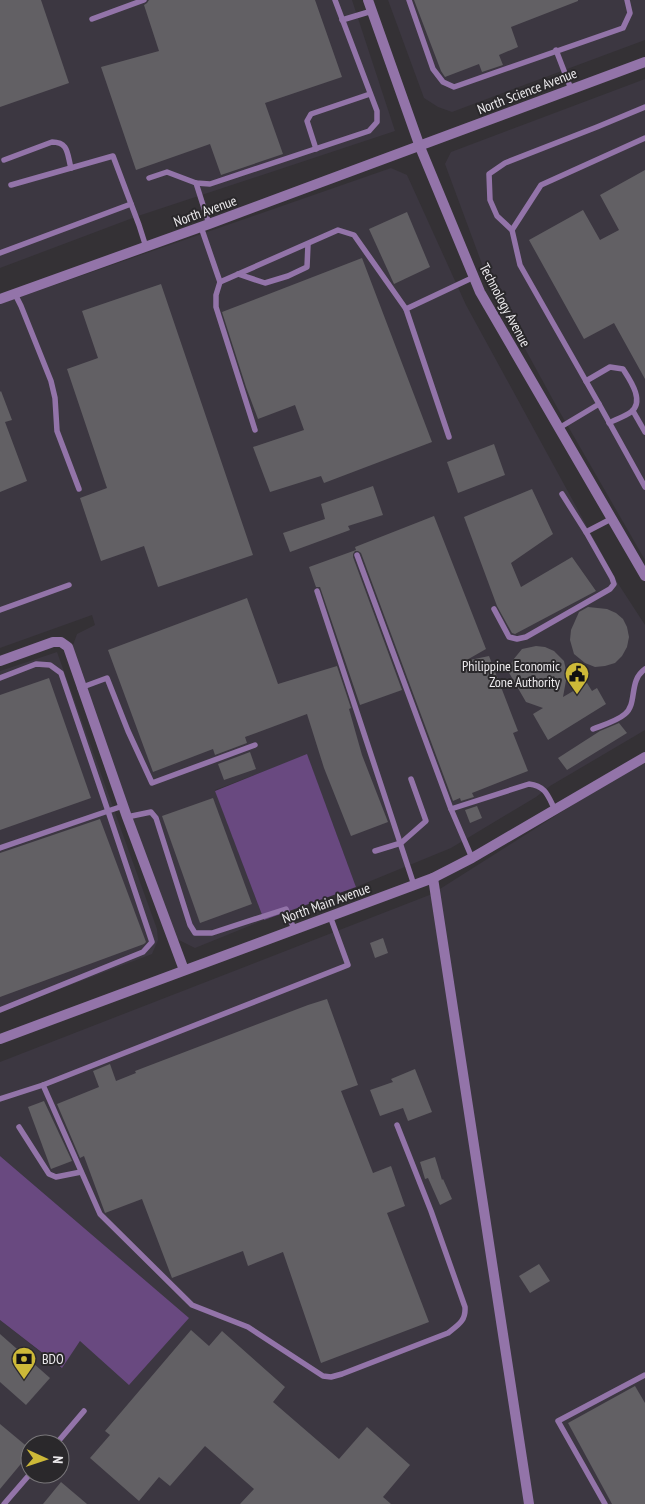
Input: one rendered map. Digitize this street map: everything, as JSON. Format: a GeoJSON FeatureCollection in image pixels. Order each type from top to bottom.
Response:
{"type":"FeatureCollection","features":[{"type":"Feature","properties":{"kind":"street","name":"Technology Avenue"},"geometry":{"type":"LineString","coordinates":[[368,0],[420,146],[480,292],[645,576]]}},
{"type":"Feature","properties":{"kind":"street","name":"North Science Avenue"},"geometry":{"type":"LineString","coordinates":[[420,146],[645,62]]}},
{"type":"Feature","properties":{"kind":"street","name":"North Avenue"},"geometry":{"type":"LineString","coordinates":[[0,300],[420,146]]}},
{"type":"Feature","properties":{"kind":"street"},"geometry":{"type":"LineString","coordinates":[[0,661],[53,642],[61,642],[68,648],[80,688],[184,970]]}},
{"type":"Feature","properties":{"kind":"street","name":"North Main Avenue"},"geometry":{"type":"LineString","coordinates":[[0,1039],[433,878],[472,858],[645,757]]}},
{"type":"Feature","properties":{"kind":"street"},"geometry":{"type":"LineString","coordinates":[[433,878],[529,1504]]}},
{"type":"Feature","properties":{"kind":"lane"},"geometry":{"type":"LineString","coordinates":[[92,19],[144,0]]}},
{"type":"Feature","properties":{"kind":"lane"},"geometry":{"type":"LineString","coordinates":[[149,178],[167,172],[196,183],[210,184],[369,131],[378,122],[377,112],[335,0]]}},
{"type":"Feature","properties":{"kind":"lane"},"geometry":{"type":"LineString","coordinates":[[409,0],[433,69],[443,82],[454,87],[623,28],[630,13],[627,0]]}},
{"type":"Feature","properties":{"kind":"lane"},"geometry":{"type":"LineString","coordinates":[[342,20],[372,11]]}},
{"type":"Feature","properties":{"kind":"lane"},"geometry":{"type":"LineString","coordinates":[[556,50],[571,89]]}},
{"type":"Feature","properties":{"kind":"lane"},"geometry":{"type":"LineString","coordinates":[[316,149],[307,121],[311,114],[370,94]]}},
{"type":"Feature","properties":{"kind":"lane"},"geometry":{"type":"LineString","coordinates":[[645,107],[597,128],[505,163],[489,174],[490,200],[497,216],[512,230],[520,265],[645,487]]}},
{"type":"Feature","properties":{"kind":"lane"},"geometry":{"type":"LineString","coordinates":[[512,230],[540,185],[645,138]]}},
{"type":"Feature","properties":{"kind":"lane"},"geometry":{"type":"LineString","coordinates":[[4,160],[52,142],[60,142],[65,146],[70,168]]}},
{"type":"Feature","properties":{"kind":"lane"},"geometry":{"type":"LineString","coordinates":[[11,185],[113,156],[146,247]]}},
{"type":"Feature","properties":{"kind":"lane"},"geometry":{"type":"LineString","coordinates":[[196,183],[220,282],[216,295],[216,308],[255,430]]}},
{"type":"Feature","properties":{"kind":"lane"},"geometry":{"type":"LineString","coordinates":[[0,254],[131,204]]}},
{"type":"Feature","properties":{"kind":"lane"},"geometry":{"type":"LineString","coordinates":[[220,282],[338,230],[354,236],[406,309],[449,436]]}},
{"type":"Feature","properties":{"kind":"lane"},"geometry":{"type":"LineString","coordinates":[[238,274],[265,283],[288,276],[307,267],[308,244]]}},
{"type":"Feature","properties":{"kind":"lane"},"geometry":{"type":"LineString","coordinates":[[406,309],[474,277]]}},
{"type":"Feature","properties":{"kind":"lane"},"geometry":{"type":"LineString","coordinates":[[15,294],[51,381],[55,398],[57,431],[79,489]]}},
{"type":"Feature","properties":{"kind":"lane"},"geometry":{"type":"LineString","coordinates":[[586,381],[610,368],[623,369],[635,388],[637,402],[633,411],[609,423]]}},
{"type":"Feature","properties":{"kind":"lane"},"geometry":{"type":"LineString","coordinates":[[558,428],[599,404]]}},
{"type":"Feature","properties":{"kind":"lane"},"geometry":{"type":"LineString","coordinates":[[633,411],[645,432]]}},
{"type":"Feature","properties":{"kind":"lane"},"geometry":{"type":"LineString","coordinates":[[494,609],[509,637],[517,639],[526,637],[610,589],[614,584],[586,532],[562,494]]}},
{"type":"Feature","properties":{"kind":"lane"},"geometry":{"type":"LineString","coordinates":[[586,532],[611,519]]}},
{"type":"Feature","properties":{"kind":"lane"},"geometry":{"type":"LineString","coordinates":[[357,555],[451,809],[472,858]]}},
{"type":"Feature","properties":{"kind":"lane"},"geometry":{"type":"LineString","coordinates":[[0,610],[69,585]]}},
{"type":"Feature","properties":{"kind":"lane"},"geometry":{"type":"LineString","coordinates":[[316,591],[414,885]]}},
{"type":"Feature","properties":{"kind":"lane"},"geometry":{"type":"LineString","coordinates":[[0,678],[36,664],[50,665],[61,673],[152,942],[143,952],[0,1010]]}},
{"type":"Feature","properties":{"kind":"lane"},"geometry":{"type":"LineString","coordinates":[[593,729],[624,716],[629,710],[634,683],[645,669]]}},
{"type":"Feature","properties":{"kind":"lane"},"geometry":{"type":"LineString","coordinates":[[80,688],[107,678],[128,731],[152,782],[255,745]]}},
{"type":"Feature","properties":{"kind":"lane"},"geometry":{"type":"LineString","coordinates":[[376,851],[400,843],[426,821],[411,779]]}},
{"type":"Feature","properties":{"kind":"lane"},"geometry":{"type":"LineString","coordinates":[[451,809],[529,784],[538,785],[546,792],[555,810]]}},
{"type":"Feature","properties":{"kind":"lane"},"geometry":{"type":"LineString","coordinates":[[0,848],[123,806]]}},
{"type":"Feature","properties":{"kind":"lane"},"geometry":{"type":"LineString","coordinates":[[127,817],[151,812],[156,818],[190,925],[195,933],[212,933],[286,909],[294,930]]}},
{"type":"Feature","properties":{"kind":"lane"},"geometry":{"type":"LineString","coordinates":[[0,1099],[43,1085],[348,965],[330,916]]}},
{"type":"Feature","properties":{"kind":"lane"},"geometry":{"type":"LineString","coordinates":[[43,1085],[100,1214],[192,1305],[248,1327],[323,1376],[331,1377],[448,1333],[466,1315],[465,1307],[431,1211],[398,1125]]}},
{"type":"Feature","properties":{"kind":"lane"},"geometry":{"type":"LineString","coordinates":[[19,1128],[49,1174],[56,1177],[81,1172]]}},
{"type":"Feature","properties":{"kind":"lane"},"geometry":{"type":"LineString","coordinates":[[605,1504],[558,1421],[645,1375]]}},
{"type":"Feature","properties":{"kind":"lane"},"geometry":{"type":"LineString","coordinates":[[64,1434],[84,1411]]}},
{"type":"Feature","properties":{"kind":"lane"},"geometry":{"type":"LineString","coordinates":[[4,1504],[21,1484]]}},
{"type":"Feature","properties":{"kind":"shaded area"},"geometry":{"type":"Polygon","coordinates":[[[0,0],[352,0],[395,131],[138,216],[0,268],[0,0]]]}},
{"type":"Feature","properties":{"kind":"shaded area"},"geometry":{"type":"Polygon","coordinates":[[[388,0],[645,0],[645,40],[452,112],[438,107],[424,98],[388,0]]]}},
{"type":"Feature","properties":{"kind":"shaded area"},"geometry":{"type":"Polygon","coordinates":[[[645,79],[645,560],[558,409],[489,283],[445,164],[451,152],[645,79]]]}},
{"type":"Feature","properties":{"kind":"shaded area"},"geometry":{"type":"Polygon","coordinates":[[[391,168],[407,175],[466,305],[619,585],[645,625],[645,730],[550,786],[536,797],[451,848],[356,887],[307,755],[215,790],[264,920],[195,948],[177,939],[72,648],[77,634],[95,625],[92,615],[0,648],[0,304],[391,168]]]}},
{"type":"Feature","properties":{"kind":"shaded area"},"geometry":{"type":"Polygon","coordinates":[[[57,652],[157,929],[158,940],[152,954],[0,1012],[0,671],[57,652]]]}},
{"type":"Feature","properties":{"kind":"shaded area"},"geometry":{"type":"Polygon","coordinates":[[[307,754],[356,887],[264,920],[215,791],[307,754]]]}},
{"type":"Feature","properties":{"kind":"shaded area"},"geometry":{"type":"Polygon","coordinates":[[[645,759],[645,1504],[0,1504],[0,1320],[61,1368],[80,1341],[188,1318],[0,1156],[0,1062],[432,894],[645,759]]]}},
{"type":"Feature","properties":{"kind":"shaded area"},"geometry":{"type":"Polygon","coordinates":[[[0,1156],[189,1318],[129,1385],[80,1341],[62,1368],[0,1320],[0,1156]]]}},
{"type":"Feature","properties":{"kind":"building"},"geometry":{"type":"Polygon","coordinates":[[[0,0],[41,0],[69,83],[0,107],[0,0]]]}},
{"type":"Feature","properties":{"kind":"building"},"geometry":{"type":"Polygon","coordinates":[[[149,0],[315,0],[342,77],[265,103],[283,154],[221,175],[210,144],[136,170],[101,67],[159,51],[144,5],[149,0]]]}},
{"type":"Feature","properties":{"kind":"building"},"geometry":{"type":"Polygon","coordinates":[[[414,0],[578,1],[511,27],[518,47],[499,55],[503,65],[482,72],[479,64],[445,77],[414,0]]]}},
{"type":"Feature","properties":{"kind":"building"},"geometry":{"type":"Polygon","coordinates":[[[645,170],[645,379],[614,323],[584,339],[529,240],[583,210],[600,240],[619,230],[600,195],[645,170]]]}},
{"type":"Feature","properties":{"kind":"building"},"geometry":{"type":"Polygon","coordinates":[[[407,212],[430,267],[394,284],[369,229],[407,212]]]}},
{"type":"Feature","properties":{"kind":"building"},"geometry":{"type":"Polygon","coordinates":[[[362,258],[432,442],[324,483],[321,476],[270,492],[253,447],[304,430],[295,405],[258,419],[222,312],[362,258]]]}},
{"type":"Feature","properties":{"kind":"building"},"geometry":{"type":"Polygon","coordinates":[[[161,284],[253,555],[158,587],[144,546],[101,561],[80,498],[107,488],[67,369],[98,358],[82,311],[161,284]]]}},
{"type":"Feature","properties":{"kind":"building"},"geometry":{"type":"Polygon","coordinates":[[[0,392],[12,420],[5,422],[27,481],[0,492],[0,392]]]}},
{"type":"Feature","properties":{"kind":"building"},"geometry":{"type":"Polygon","coordinates":[[[494,444],[505,475],[458,493],[447,462],[494,444]]]}},
{"type":"Feature","properties":{"kind":"building"},"geometry":{"type":"Polygon","coordinates":[[[373,486],[383,515],[348,526],[350,530],[290,552],[283,533],[325,519],[321,504],[373,486]]]}},
{"type":"Feature","properties":{"kind":"building"},"geometry":{"type":"Polygon","coordinates":[[[532,489],[553,534],[511,563],[521,587],[572,557],[596,591],[515,634],[512,633],[497,606],[464,517],[532,489]]]}},
{"type":"Feature","properties":{"kind":"building"},"geometry":{"type":"Polygon","coordinates":[[[434,516],[486,649],[465,661],[489,656],[518,731],[513,733],[528,771],[472,793],[474,797],[461,801],[460,798],[453,801],[361,553],[355,551],[353,557],[402,690],[360,705],[320,587],[316,587],[309,567],[356,550],[355,547],[434,516]]]}},
{"type":"Feature","properties":{"kind":"building"},"geometry":{"type":"Polygon","coordinates":[[[247,598],[278,684],[337,666],[351,708],[349,709],[362,755],[388,822],[351,836],[324,768],[307,714],[245,737],[247,743],[215,755],[213,749],[153,772],[108,650],[247,598]]]}},
{"type":"Feature","properties":{"kind":"building"},"geometry":{"type":"Polygon","coordinates":[[[588,607],[607,609],[616,613],[623,619],[627,627],[629,637],[627,647],[615,663],[595,667],[585,663],[574,654],[570,640],[571,630],[579,612],[588,607]]]}},
{"type":"Feature","properties":{"kind":"building"},"geometry":{"type":"Polygon","coordinates":[[[536,646],[554,651],[564,661],[567,675],[563,697],[587,683],[592,691],[597,688],[606,704],[548,740],[533,714],[543,708],[526,702],[508,671],[513,660],[522,649],[536,646]]]}},
{"type":"Feature","properties":{"kind":"building"},"geometry":{"type":"Polygon","coordinates":[[[49,678],[91,798],[0,830],[0,695],[49,678]]]}},
{"type":"Feature","properties":{"kind":"building"},"geometry":{"type":"Polygon","coordinates":[[[619,723],[627,733],[567,770],[558,758],[600,731],[619,723]]]}},
{"type":"Feature","properties":{"kind":"building"},"geometry":{"type":"Polygon","coordinates":[[[250,752],[256,769],[224,780],[218,764],[250,752]]]}},
{"type":"Feature","properties":{"kind":"building"},"geometry":{"type":"Polygon","coordinates":[[[213,798],[252,904],[200,923],[162,816],[213,798]]]}},
{"type":"Feature","properties":{"kind":"building"},"geometry":{"type":"Polygon","coordinates":[[[477,806],[482,818],[470,823],[465,810],[477,806]]]}},
{"type":"Feature","properties":{"kind":"building"},"geometry":{"type":"Polygon","coordinates":[[[100,819],[146,942],[0,997],[0,853],[100,819]]]}},
{"type":"Feature","properties":{"kind":"building"},"geometry":{"type":"Polygon","coordinates":[[[383,938],[388,953],[375,958],[370,943],[383,938]]]}},
{"type":"Feature","properties":{"kind":"building"},"geometry":{"type":"Polygon","coordinates":[[[327,999],[358,1085],[341,1091],[373,1173],[391,1166],[405,1206],[387,1213],[429,1322],[321,1363],[283,1252],[248,1266],[243,1251],[172,1278],[142,1199],[105,1213],[84,1156],[80,1158],[57,1104],[99,1087],[93,1071],[110,1064],[116,1081],[136,1073],[135,1071],[327,999]]]}},
{"type":"Feature","properties":{"kind":"building"},"geometry":{"type":"Polygon","coordinates":[[[415,1069],[432,1112],[408,1121],[403,1108],[380,1116],[370,1090],[393,1082],[391,1079],[415,1069]]]}},
{"type":"Feature","properties":{"kind":"building"},"geometry":{"type":"Polygon","coordinates":[[[44,1101],[72,1161],[51,1169],[28,1107],[44,1101]]]}},
{"type":"Feature","properties":{"kind":"building"},"geometry":{"type":"Polygon","coordinates":[[[435,1157],[442,1180],[452,1199],[440,1205],[428,1178],[425,1179],[420,1162],[435,1157]]]}},
{"type":"Feature","properties":{"kind":"building"},"geometry":{"type":"Polygon","coordinates":[[[539,1264],[550,1281],[530,1293],[519,1276],[539,1264]]]}},
{"type":"Feature","properties":{"kind":"building"},"geometry":{"type":"Polygon","coordinates":[[[191,1330],[209,1346],[222,1331],[285,1387],[273,1402],[339,1459],[367,1427],[410,1465],[383,1497],[391,1504],[240,1504],[254,1489],[205,1446],[170,1486],[159,1477],[139,1501],[90,1458],[110,1435],[105,1431],[191,1330]]]}},
{"type":"Feature","properties":{"kind":"building"},"geometry":{"type":"Polygon","coordinates":[[[0,1334],[50,1378],[26,1405],[0,1382],[0,1334]]]}},
{"type":"Feature","properties":{"kind":"building"},"geometry":{"type":"Polygon","coordinates":[[[635,1386],[645,1403],[645,1504],[612,1504],[568,1423],[635,1386]]]}},
{"type":"Feature","properties":{"kind":"building"},"geometry":{"type":"Polygon","coordinates":[[[0,1424],[20,1441],[20,1465],[0,1489],[0,1424]]]}},
{"type":"Feature","properties":{"kind":"building"},"geometry":{"type":"Polygon","coordinates":[[[59,1484],[63,1484],[87,1504],[43,1504],[59,1484]]]}},
{"type":"Feature","properties":{"kind":"place","name":"Philippine Economic Zone Authority"},"geometry":{"type":"Point","coordinates":[577,695]}},
{"type":"Feature","properties":{"kind":"place","name":"BDO"},"geometry":{"type":"Point","coordinates":[24,1380]}}]}
